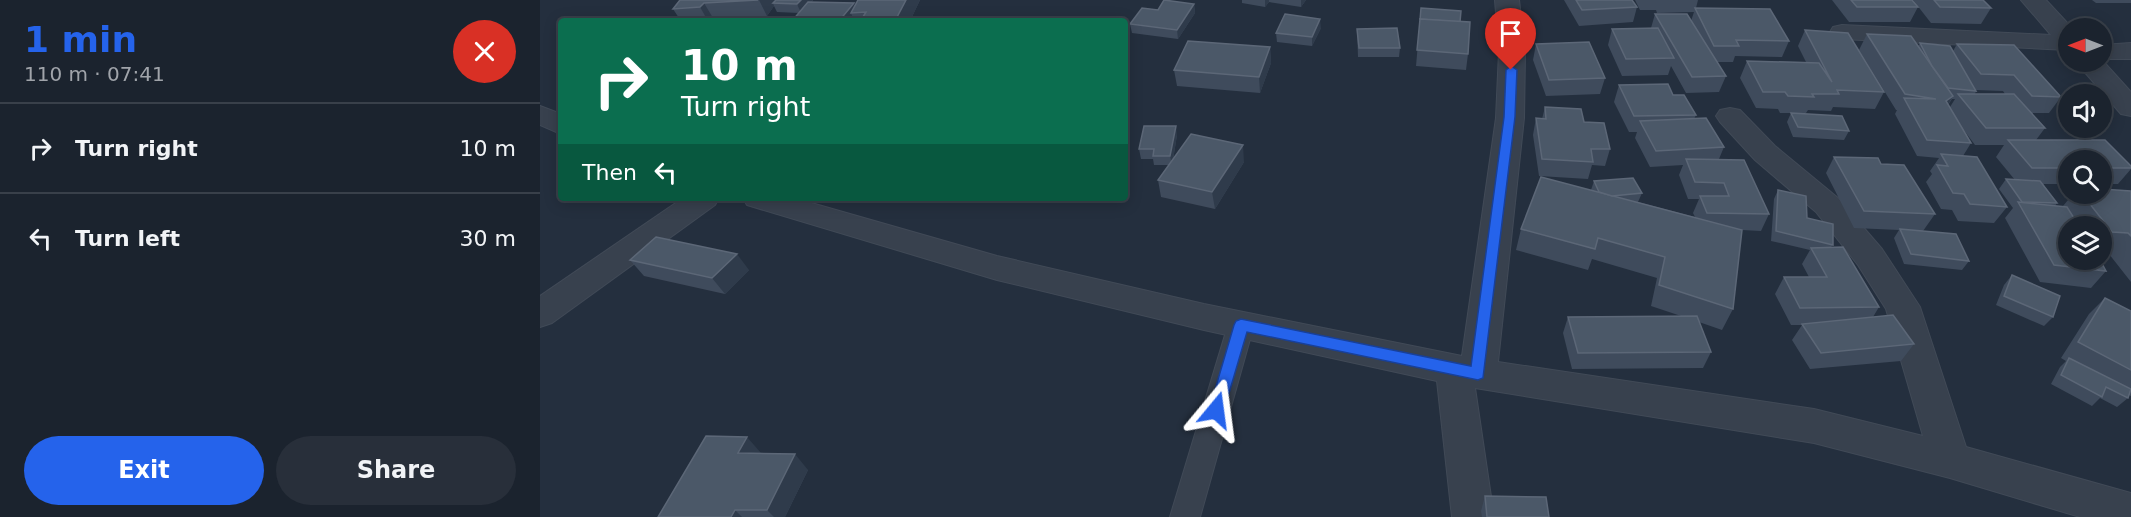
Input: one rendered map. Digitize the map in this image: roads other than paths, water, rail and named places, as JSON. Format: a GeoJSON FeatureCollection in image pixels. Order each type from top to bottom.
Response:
{"type":"FeatureCollection","features":[{"type":"Feature","properties":{"kind":"street"},"geometry":{"type":"LineString","coordinates":[[1473,517],[1466,372],[1510,117],[1512,52],[1507,0]]}},
{"type":"Feature","properties":{"kind":"street"},"geometry":{"type":"LineString","coordinates":[[2033,0],[2058,29]]}},
{"type":"Feature","properties":{"kind":"street"},"geometry":{"type":"LineString","coordinates":[[1842,32],[2058,41]]}},
{"type":"Feature","properties":{"kind":"street"},"geometry":{"type":"LineString","coordinates":[[2112,52],[2131,51]]}},
{"type":"Feature","properties":{"kind":"street"},"geometry":{"type":"LineString","coordinates":[[2098,72],[2131,108]]}},
{"type":"Feature","properties":{"kind":"street"},"geometry":{"type":"LineString","coordinates":[[540,114],[558,123]]}},
{"type":"Feature","properties":{"kind":"street"},"geometry":{"type":"LineString","coordinates":[[1730,116],[1764,153],[1827,205],[1870,257],[1903,307],[1950,460]]}},
{"type":"Feature","properties":{"kind":"street"},"geometry":{"type":"LineString","coordinates":[[540,314],[579,289],[700,201]]}},
{"type":"Feature","properties":{"kind":"street"},"geometry":{"type":"LineString","coordinates":[[768,201],[997,268],[1241,325],[1466,372],[1814,426],[1950,460],[2131,513]]}},
{"type":"Feature","properties":{"kind":"lane"},"geometry":{"type":"LineString","coordinates":[[1185,517],[1241,325]]}}]}
